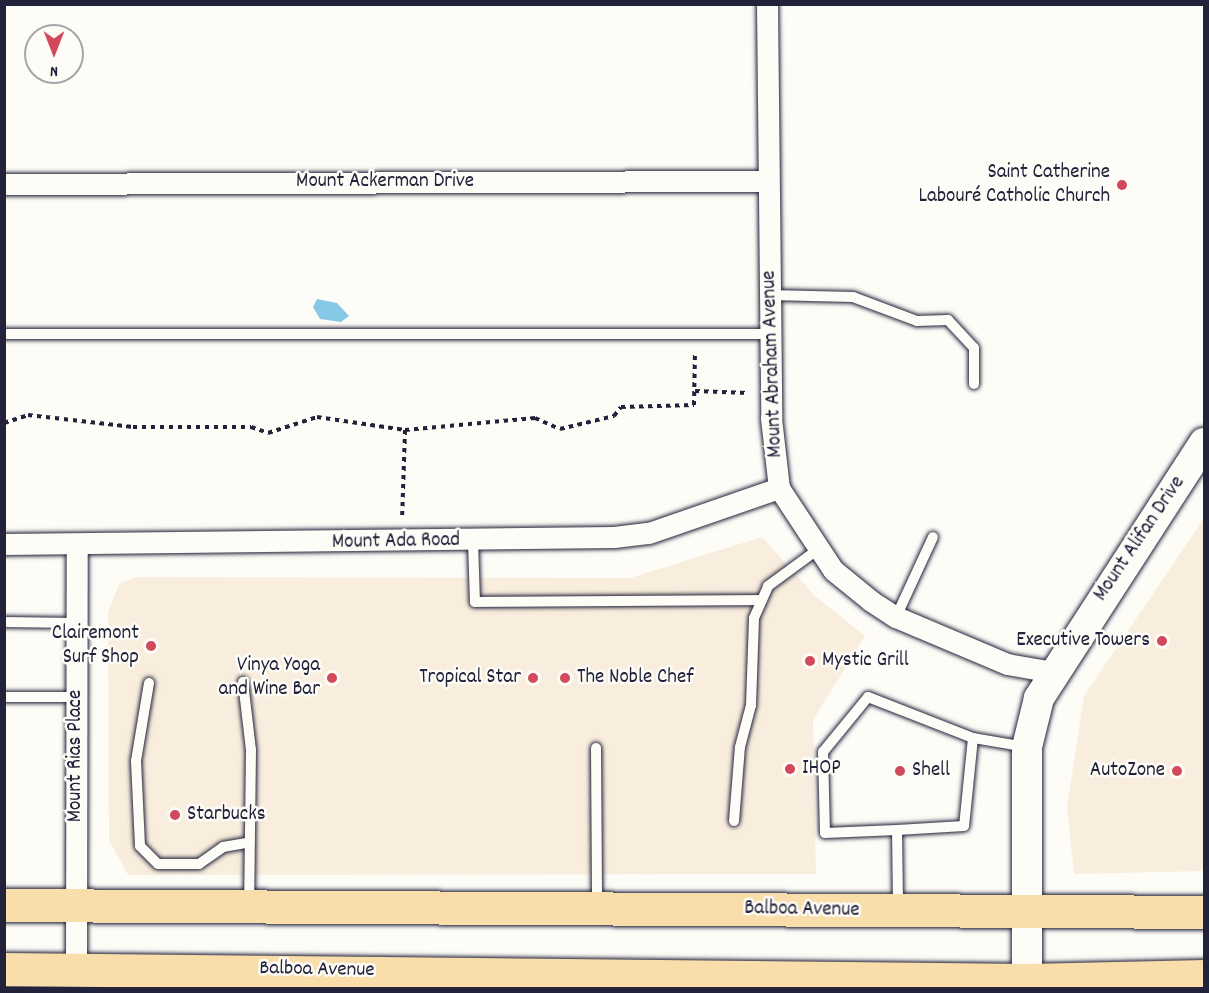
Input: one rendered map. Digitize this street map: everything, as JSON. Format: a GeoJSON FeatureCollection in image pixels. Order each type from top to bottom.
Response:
{"type":"FeatureCollection","features":[{"type":"Feature","properties":{"kind":"main road","name":"Mount Alifan Drive"},"geometry":{"type":"LineString","coordinates":[[1026,986],[1027,747],[1053,672],[1204,443]]}},
{"type":"Feature","properties":{"kind":"main road","name":"Balboa Avenue"},"geometry":{"type":"LineString","coordinates":[[4,905],[1027,913],[1204,912]]}},
{"type":"Feature","properties":{"kind":"main road","name":"Balboa Avenue"},"geometry":{"type":"LineString","coordinates":[[4,969],[76,968],[1026,986],[1204,976]]}},
{"type":"Feature","properties":{"kind":"street","name":"Mount Abraham Avenue"},"geometry":{"type":"LineString","coordinates":[[767,4],[766,182],[771,393],[779,488],[817,550],[833,570],[896,618],[1007,664],[1053,672]]}},
{"type":"Feature","properties":{"kind":"street","name":"Mount Ackerman Drive"},"geometry":{"type":"LineString","coordinates":[[4,184],[766,182]]}},
{"type":"Feature","properties":{"kind":"street","name":"Mount Ada Road"},"geometry":{"type":"LineString","coordinates":[[4,544],[473,540],[650,532],[779,488]]}},
{"type":"Feature","properties":{"kind":"street","name":"Mount Rias Place"},"geometry":{"type":"LineString","coordinates":[[76,968],[77,544]]}},
{"type":"Feature","properties":{"kind":"lane"},"geometry":{"type":"LineString","coordinates":[[769,295],[853,297],[917,321],[948,320],[974,348],[974,384]]}},
{"type":"Feature","properties":{"kind":"lane"},"geometry":{"type":"LineString","coordinates":[[4,334],[771,334]]}},
{"type":"Feature","properties":{"kind":"lane"},"geometry":{"type":"LineString","coordinates":[[896,618],[933,537]]}},
{"type":"Feature","properties":{"kind":"lane"},"geometry":{"type":"LineString","coordinates":[[473,540],[475,602],[762,600]]}},
{"type":"Feature","properties":{"kind":"lane"},"geometry":{"type":"LineString","coordinates":[[734,821],[740,747],[751,705],[753,618],[768,586],[817,550]]}},
{"type":"Feature","properties":{"kind":"lane"},"geometry":{"type":"LineString","coordinates":[[4,622],[76,622]]}},
{"type":"Feature","properties":{"kind":"lane"},"geometry":{"type":"LineString","coordinates":[[243,682],[251,750],[249,906]]}},
{"type":"Feature","properties":{"kind":"lane"},"geometry":{"type":"LineString","coordinates":[[149,683],[136,761],[140,846],[158,864],[199,864],[223,848],[250,842]]}},
{"type":"Feature","properties":{"kind":"lane"},"geometry":{"type":"LineString","coordinates":[[4,697],[76,697]]}},
{"type":"Feature","properties":{"kind":"lane"},"geometry":{"type":"LineString","coordinates":[[973,738],[964,826],[825,833],[824,752],[837,730],[868,697],[973,738],[1027,747]]}},
{"type":"Feature","properties":{"kind":"lane"},"geometry":{"type":"LineString","coordinates":[[596,748],[597,908]]}},
{"type":"Feature","properties":{"kind":"lane"},"geometry":{"type":"LineString","coordinates":[[897,830],[898,911]]}},
{"type":"Feature","properties":{"kind":"path"},"geometry":{"type":"LineString","coordinates":[[4,423],[28,415],[133,427],[251,427],[268,433],[318,417],[405,430],[535,418],[571,427],[614,416],[621,407],[693,405],[696,334]]}},
{"type":"Feature","properties":{"kind":"path"},"geometry":{"type":"LineString","coordinates":[[695,391],[771,393]]}},
{"type":"Feature","properties":{"kind":"path"},"geometry":{"type":"LineString","coordinates":[[401,541],[405,430]]}},
{"type":"Feature","properties":{"kind":"shaded area"},"geometry":{"type":"Polygon","coordinates":[[[1204,518],[1204,871],[1074,874],[1067,807],[1084,696],[1204,518]]]}},
{"type":"Feature","properties":{"kind":"shaded area"},"geometry":{"type":"Polygon","coordinates":[[[762,537],[815,596],[865,636],[813,720],[816,874],[128,875],[109,840],[108,612],[119,584],[137,577],[630,578],[762,537]]]}},
{"type":"Feature","properties":{"kind":"water"},"geometry":{"type":"Polygon","coordinates":[[[317,299],[337,303],[349,316],[341,322],[320,319],[313,307],[317,299]]]}},
{"type":"Feature","properties":{"kind":"place","name":"Saint Catherine Labouré Catholic Church"},"geometry":{"type":"Point","coordinates":[1122,185]}},
{"type":"Feature","properties":{"kind":"place","name":"Executive Towers"},"geometry":{"type":"Point","coordinates":[1162,641]}},
{"type":"Feature","properties":{"kind":"place","name":"Clairemont Surf Shop"},"geometry":{"type":"Point","coordinates":[151,646]}},
{"type":"Feature","properties":{"kind":"place","name":"Mystic Grill"},"geometry":{"type":"Point","coordinates":[810,661]}},
{"type":"Feature","properties":{"kind":"place","name":"Vinya Yoga and Wine Bar"},"geometry":{"type":"Point","coordinates":[332,678]}},
{"type":"Feature","properties":{"kind":"place","name":"Tropical Star"},"geometry":{"type":"Point","coordinates":[533,678]}},
{"type":"Feature","properties":{"kind":"place","name":"The Noble Chef"},"geometry":{"type":"Point","coordinates":[565,678]}},
{"type":"Feature","properties":{"kind":"place","name":"IHOP"},"geometry":{"type":"Point","coordinates":[790,769]}},
{"type":"Feature","properties":{"kind":"place","name":"Shell"},"geometry":{"type":"Point","coordinates":[900,771]}},
{"type":"Feature","properties":{"kind":"place","name":"AutoZone"},"geometry":{"type":"Point","coordinates":[1177,771]}},
{"type":"Feature","properties":{"kind":"place","name":"Starbucks"},"geometry":{"type":"Point","coordinates":[175,815]}}]}
